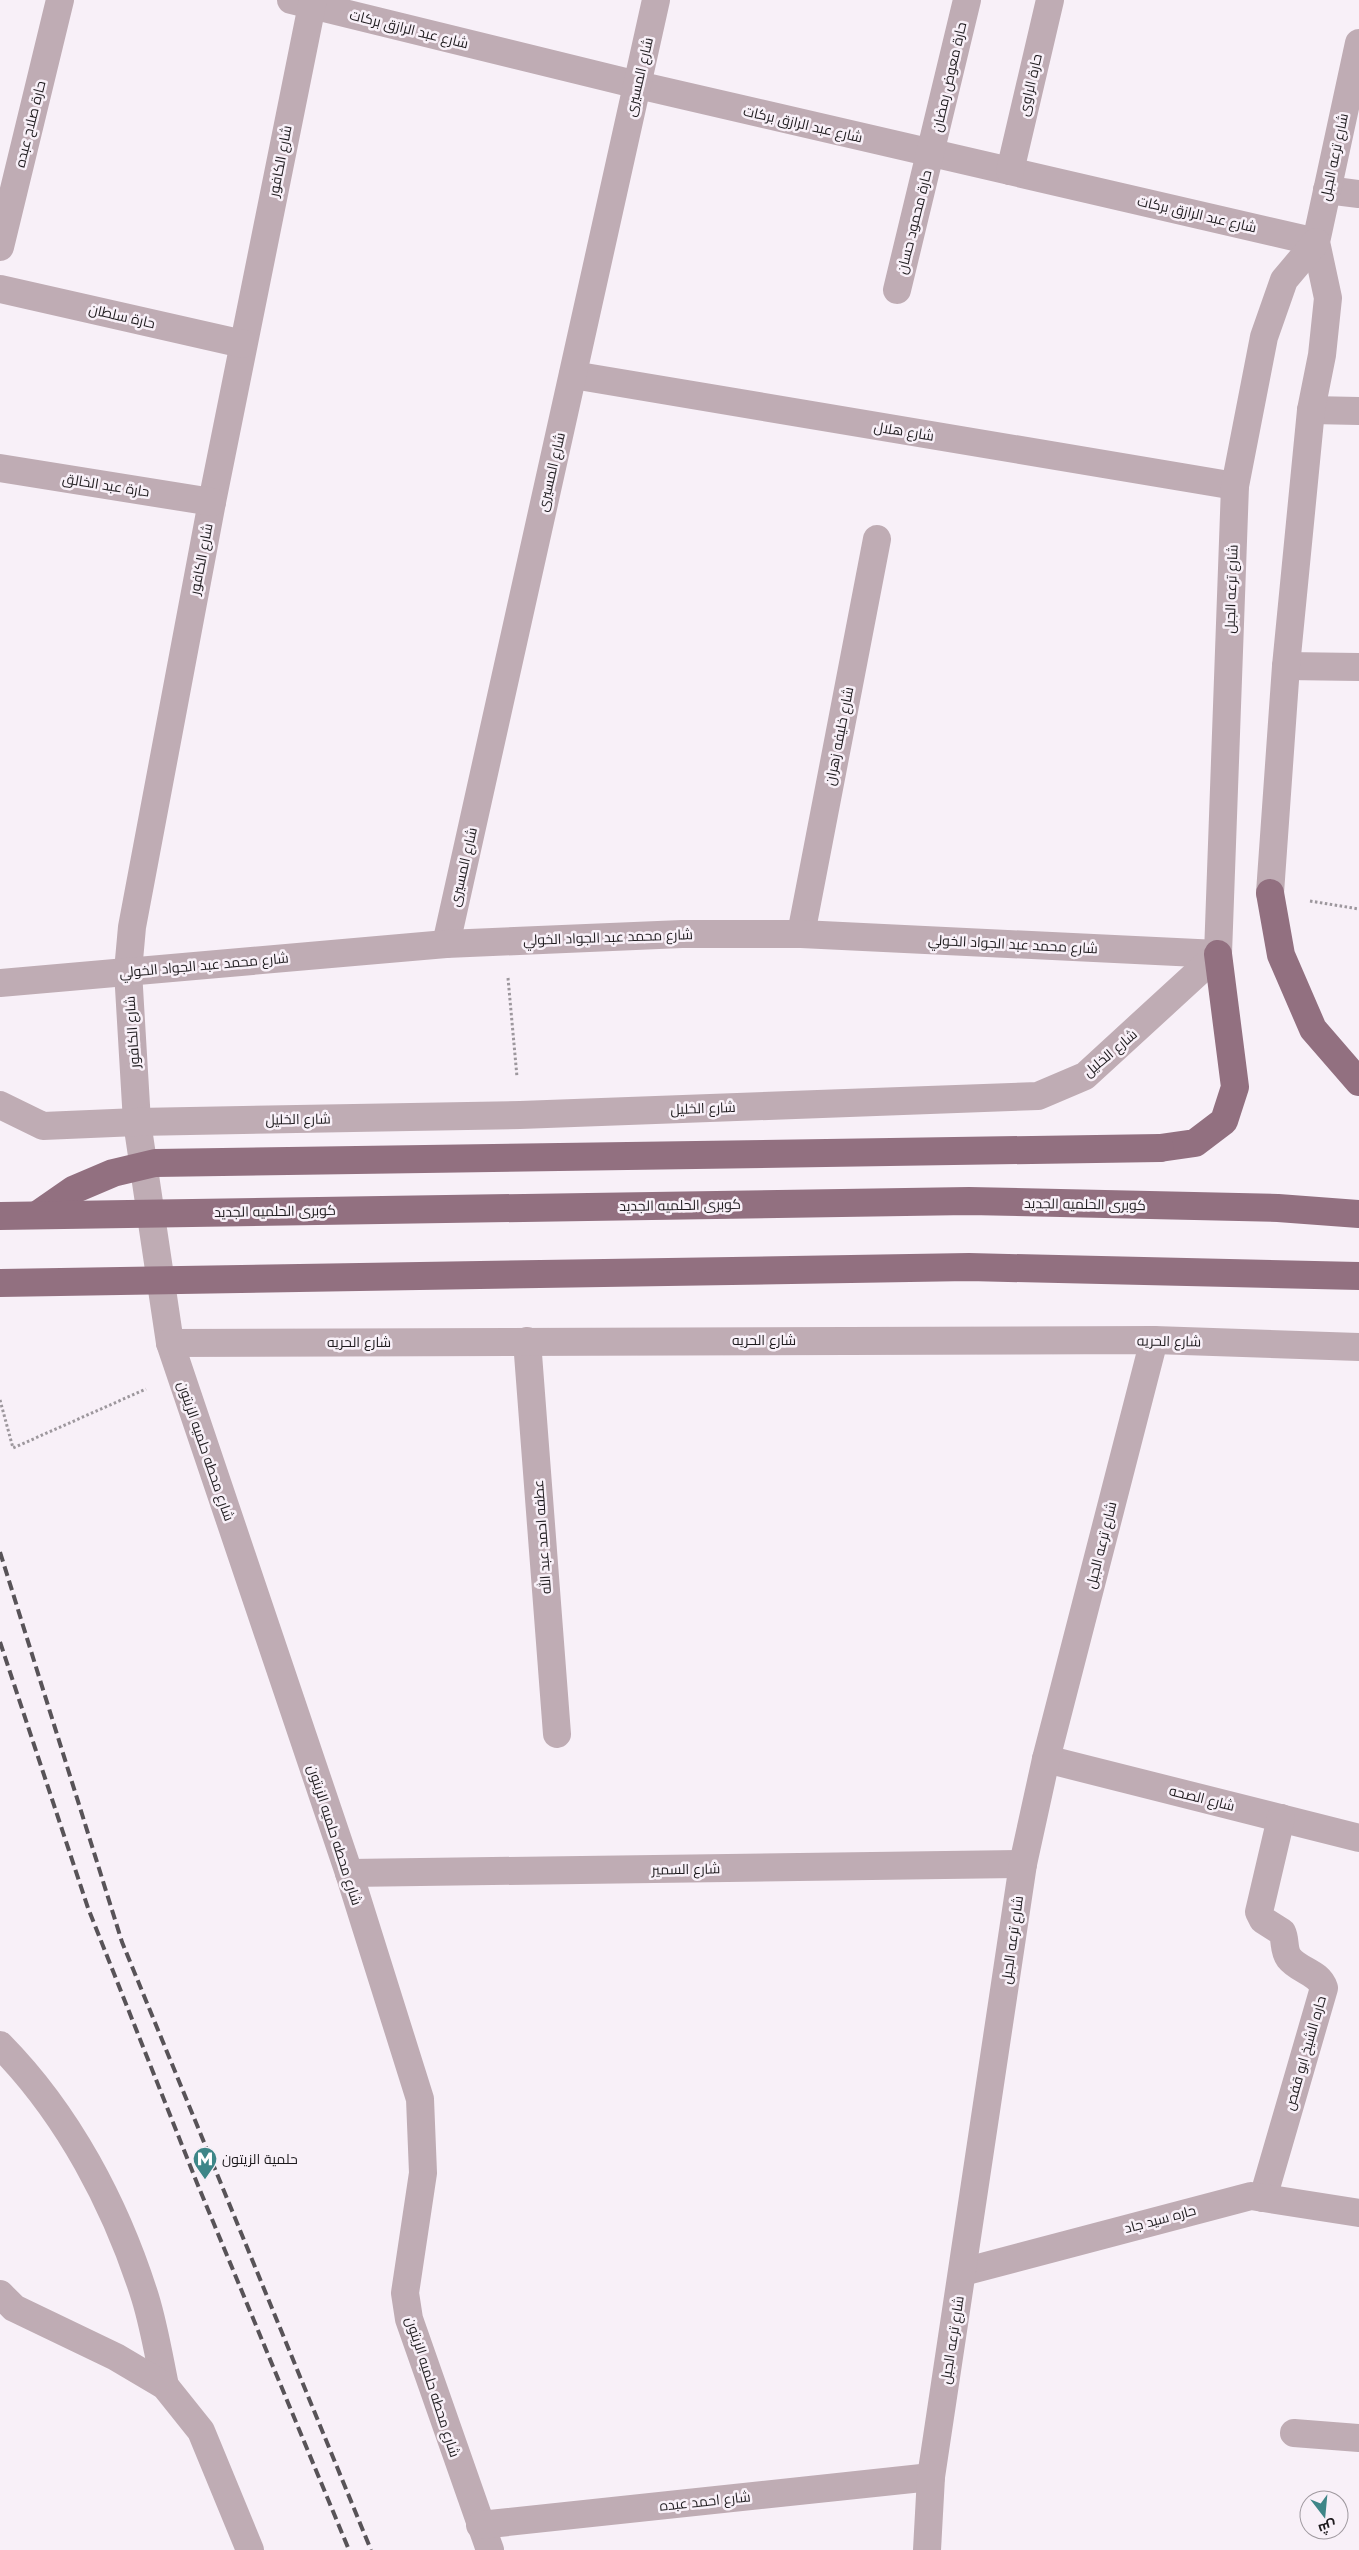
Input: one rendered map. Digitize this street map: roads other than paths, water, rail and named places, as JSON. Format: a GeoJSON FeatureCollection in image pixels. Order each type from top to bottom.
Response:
{"type":"FeatureCollection","features":[{"type":"Feature","properties":{"kind":"main road"},"geometry":{"type":"LineString","coordinates":[[1270,893],[1281,954],[1313,1029],[1359,1082]]}},
{"type":"Feature","properties":{"kind":"main road"},"geometry":{"type":"LineString","coordinates":[[37,1214],[73,1190],[113,1173],[155,1163],[1160,1148],[1195,1143],[1224,1121],[1235,1087],[1218,954]]}},
{"type":"Feature","properties":{"kind":"main road","name":"كوبرى الحلميه الجديد"},"geometry":{"type":"LineString","coordinates":[[0,1216],[968,1201],[1278,1208],[1359,1214]]}},
{"type":"Feature","properties":{"kind":"main road"},"geometry":{"type":"LineString","coordinates":[[0,1283],[969,1267],[1359,1276]]}},
{"type":"Feature","properties":{"kind":"street","name":"حارة صلاح عبده"},"geometry":{"type":"LineString","coordinates":[[0,247],[60,0]]}},
{"type":"Feature","properties":{"kind":"street","name":"شارع المسيرى"},"geometry":{"type":"LineString","coordinates":[[446,944],[656,0]]}},
{"type":"Feature","properties":{"kind":"street","name":"حارة معوض رمضان"},"geometry":{"type":"LineString","coordinates":[[931,154],[967,0]]}},
{"type":"Feature","properties":{"kind":"street","name":"حارة الراوى"},"geometry":{"type":"LineString","coordinates":[[1010,171],[1050,0]]}},
{"type":"Feature","properties":{"kind":"street","name":"شارع عبد الرازق بركات"},"geometry":{"type":"LineString","coordinates":[[305,2],[638,85],[1316,242]]}},
{"type":"Feature","properties":{"kind":"street","name":"شارع الكافور"},"geometry":{"type":"LineString","coordinates":[[137,1122],[128,971],[132,927],[243,344],[305,2]]}},
{"type":"Feature","properties":{"kind":"street","name":"شارع ترعه الجبل"},"geometry":{"type":"LineString","coordinates":[[1270,893],[1286,666],[1311,410],[1322,355],[1328,298],[1316,242],[1354,80],[1359,43]]}},
{"type":"Feature","properties":{"kind":"street","name":"حارة محمود حسان"},"geometry":{"type":"LineString","coordinates":[[897,290],[931,154]]}},
{"type":"Feature","properties":{"kind":"street"},"geometry":{"type":"LineString","coordinates":[[1327,190],[1359,194]]}},
{"type":"Feature","properties":{"kind":"street","name":"شارع ترعه الجبل"},"geometry":{"type":"LineString","coordinates":[[1218,954],[1235,486],[1264,337],[1284,280],[1316,242]]}},
{"type":"Feature","properties":{"kind":"street","name":"حارة سلطان"},"geometry":{"type":"LineString","coordinates":[[0,289],[243,344]]}},
{"type":"Feature","properties":{"kind":"street","name":"شارع هلال"},"geometry":{"type":"LineString","coordinates":[[573,375],[1235,486]]}},
{"type":"Feature","properties":{"kind":"street"},"geometry":{"type":"LineString","coordinates":[[1311,410],[1359,410]]}},
{"type":"Feature","properties":{"kind":"street","name":"حارة عبد الخالق"},"geometry":{"type":"LineString","coordinates":[[0,468],[212,502]]}},
{"type":"Feature","properties":{"kind":"street","name":"شارع خليفه زهران"},"geometry":{"type":"LineString","coordinates":[[801,934],[877,539]]}},
{"type":"Feature","properties":{"kind":"street"},"geometry":{"type":"LineString","coordinates":[[1286,666],[1359,667]]}},
{"type":"Feature","properties":{"kind":"street","name":"شارع محمد عبد الجواد الخولي"},"geometry":{"type":"LineString","coordinates":[[0,983],[446,944],[682,934],[801,934],[1218,954]]}},
{"type":"Feature","properties":{"kind":"street","name":"شارع الخليل"},"geometry":{"type":"LineString","coordinates":[[0,1105],[43,1126],[137,1122],[520,1115],[1038,1096],[1085,1076],[1218,954]]}},
{"type":"Feature","properties":{"kind":"street","name":"شارع محطه حلميه الزيتون"},"geometry":{"type":"LineString","coordinates":[[137,1122],[170,1343],[349,1873],[420,2099],[423,2173],[405,2293],[409,2319],[490,2550]]}},
{"type":"Feature","properties":{"kind":"street","name":"شارع ترعه الجبل"},"geometry":{"type":"LineString","coordinates":[[927,2550],[931,2477],[1023,1864],[1046,1759],[1154,1340]]}},
{"type":"Feature","properties":{"kind":"street","name":"شارع الحريه"},"geometry":{"type":"LineString","coordinates":[[170,1343],[1154,1340],[1359,1347]]}},
{"type":"Feature","properties":{"kind":"street","name":"عطفه احمد عبد الله"},"geometry":{"type":"LineString","coordinates":[[527,1341],[557,1734]]}},
{"type":"Feature","properties":{"kind":"street","name":"شارع الصحه"},"geometry":{"type":"LineString","coordinates":[[1046,1759],[1359,1838]]}},
{"type":"Feature","properties":{"kind":"street","name":"حاره الشيخ ابو قفص"},"geometry":{"type":"LineString","coordinates":[[1262,2198],[1324,1988],[1320,1979],[1299,1967],[1288,1956],[1282,1932],[1263,1920],[1259,1912],[1281,1818]]}},
{"type":"Feature","properties":{"kind":"street","name":"شارع السمير"},"geometry":{"type":"LineString","coordinates":[[349,1873],[1023,1864]]}},
{"type":"Feature","properties":{"kind":"street"},"geometry":{"type":"LineString","coordinates":[[0,2045],[17,2062],[71,2135],[114,2214],[146,2298],[165,2386]]}},
{"type":"Feature","properties":{"kind":"street","name":"حاره سيد جاد"},"geometry":{"type":"LineString","coordinates":[[963,2272],[1251,2196],[1359,2213]]}},
{"type":"Feature","properties":{"kind":"street"},"geometry":{"type":"LineString","coordinates":[[0,2294],[14,2308],[116,2357],[165,2386],[201,2431],[250,2550]]}},
{"type":"Feature","properties":{"kind":"street"},"geometry":{"type":"LineString","coordinates":[[1294,2433],[1359,2438]]}},
{"type":"Feature","properties":{"kind":"street","name":"شارع احمد عبده"},"geometry":{"type":"LineString","coordinates":[[480,2525],[931,2477]]}},
{"type":"Feature","properties":{"kind":"railway"},"geometry":{"type":"LineString","coordinates":[[0,1552],[122,1942],[371,2550]]}},
{"type":"Feature","properties":{"kind":"railway"},"geometry":{"type":"LineString","coordinates":[[0,1642],[88,1908],[197,2183],[349,2550]]}},
{"type":"Feature","properties":{"kind":"place","name":"حلمية الزيتون"},"geometry":{"type":"Point","coordinates":[205,2180]}}]}
